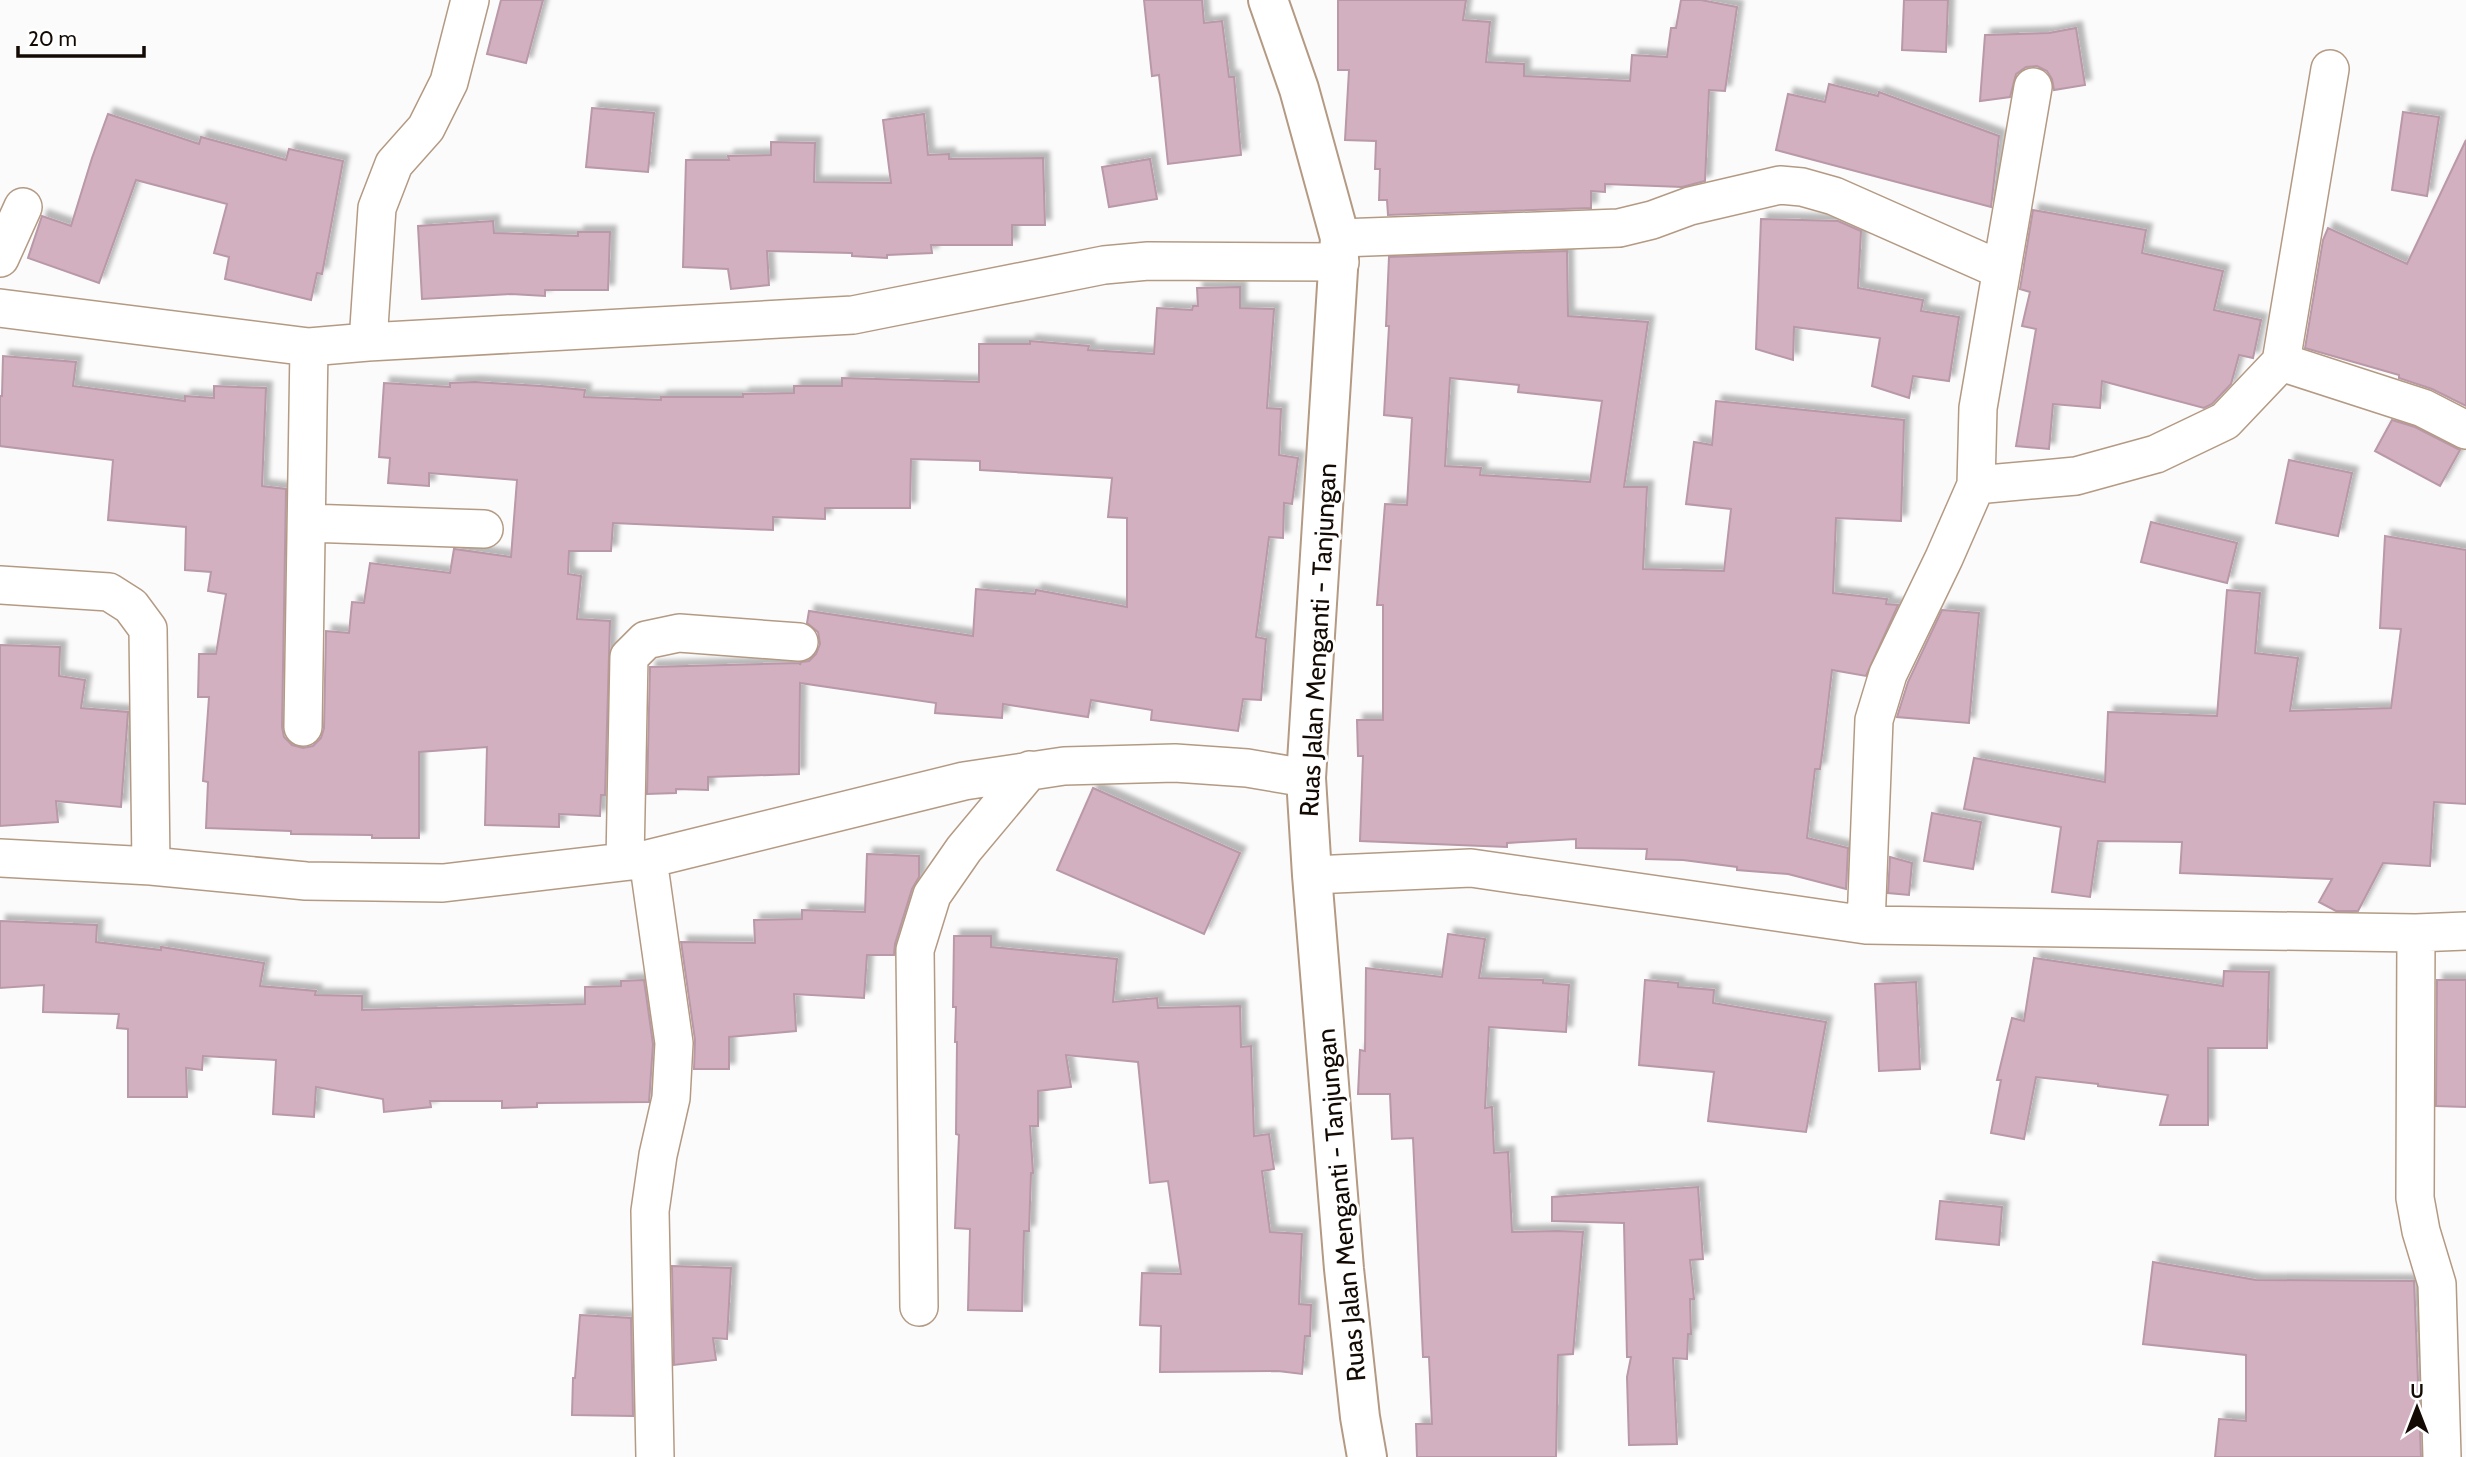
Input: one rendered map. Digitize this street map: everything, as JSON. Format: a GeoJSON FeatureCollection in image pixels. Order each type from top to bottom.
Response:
{"type":"FeatureCollection","features":[{"type":"Feature","properties":{"kind":"main road","name":"Ruas Jalan Menganti - Tanjungan"},"geometry":{"type":"LineString","coordinates":[[1268,0],[1299,89],[1340,250],[1306,778],[1344,1269],[1367,1457]]}},
{"type":"Feature","properties":{"kind":"street"},"geometry":{"type":"LineString","coordinates":[[368,342],[377,208],[394,164],[426,128],[449,82],[470,0]]}},
{"type":"Feature","properties":{"kind":"street"},"geometry":{"type":"LineString","coordinates":[[1976,485],[2076,476],[2156,454],[2225,421],[2281,362],[2330,69]]}},
{"type":"Feature","properties":{"kind":"street"},"geometry":{"type":"LineString","coordinates":[[1866,925],[1874,720],[1888,674],[1976,485],[1978,408],[2033,87]]}},
{"type":"Feature","properties":{"kind":"street"},"geometry":{"type":"LineString","coordinates":[[0,308],[309,347],[853,314],[1104,265],[1619,228],[1652,220],[1690,206],[1780,185],[1802,187],[1834,196],[2001,270]]}},
{"type":"Feature","properties":{"kind":"street"},"geometry":{"type":"LineString","coordinates":[[0,258],[23,207]]}},
{"type":"Feature","properties":{"kind":"street"},"geometry":{"type":"LineString","coordinates":[[303,727],[309,347]]}},
{"type":"Feature","properties":{"kind":"street"},"geometry":{"type":"LineString","coordinates":[[2281,362],[2423,408],[2466,430]]}},
{"type":"Feature","properties":{"kind":"street"},"geometry":{"type":"LineString","coordinates":[[307,523],[484,528]]}},
{"type":"Feature","properties":{"kind":"street"},"geometry":{"type":"LineString","coordinates":[[0,585],[109,592],[131,606],[148,629],[151,866]]}},
{"type":"Feature","properties":{"kind":"street"},"geometry":{"type":"LineString","coordinates":[[655,1457],[650,1211],[658,1155],[671,1098],[674,1043],[637,860],[629,657],[646,640],[678,633],[799,642]]}},
{"type":"Feature","properties":{"kind":"street"},"geometry":{"type":"LineString","coordinates":[[0,858],[151,866],[306,881],[443,883],[637,860],[964,781],[1064,765],[1175,763],[1247,768],[1306,778]]}},
{"type":"Feature","properties":{"kind":"street"},"geometry":{"type":"LineString","coordinates":[[919,1307],[915,950],[932,895],[964,849],[1030,770]]}},
{"type":"Feature","properties":{"kind":"street"},"geometry":{"type":"LineString","coordinates":[[1312,875],[1471,868],[1866,925],[2416,933],[2466,931]]}},
{"type":"Feature","properties":{"kind":"street"},"geometry":{"type":"LineString","coordinates":[[2416,933],[2415,1198],[2421,1231],[2437,1284],[2441,1457]]}},
{"type":"Feature","properties":{"kind":"building"},"geometry":{"type":"Polygon","coordinates":[[[501,0],[543,0],[526,63],[487,54],[501,0]]]}},
{"type":"Feature","properties":{"kind":"building"},"geometry":{"type":"Polygon","coordinates":[[[1144,0],[1202,0],[1204,23],[1222,21],[1229,77],[1234,77],[1241,155],[1168,164],[1159,75],[1152,76],[1144,0]]]}},
{"type":"Feature","properties":{"kind":"building"},"geometry":{"type":"Polygon","coordinates":[[[1338,0],[1466,0],[1463,20],[1490,22],[1486,62],[1524,64],[1524,76],[1630,81],[1632,55],[1667,57],[1671,28],[1676,28],[1681,0],[1701,0],[1737,7],[1725,91],[1709,90],[1705,181],[1682,187],[1605,184],[1605,192],[1591,191],[1591,208],[1388,215],[1387,200],[1379,200],[1380,169],[1375,169],[1376,141],[1345,140],[1349,70],[1338,70],[1338,0]]]}},
{"type":"Feature","properties":{"kind":"building"},"geometry":{"type":"Polygon","coordinates":[[[1904,0],[1948,0],[1946,52],[1902,50],[1904,0]]]}},
{"type":"Feature","properties":{"kind":"building"},"geometry":{"type":"Polygon","coordinates":[[[2076,28],[2085,85],[2054,90],[2047,71],[2037,66],[2026,67],[2016,74],[2010,97],[1980,101],[1985,35],[2049,33],[2076,28]]]}},
{"type":"Feature","properties":{"kind":"building"},"geometry":{"type":"Polygon","coordinates":[[[1829,84],[1878,96],[1879,92],[1999,136],[1991,207],[1776,150],[1788,94],[1825,102],[1829,84]]]}},
{"type":"Feature","properties":{"kind":"building"},"geometry":{"type":"Polygon","coordinates":[[[592,108],[654,113],[648,172],[586,167],[592,108]]]}},
{"type":"Feature","properties":{"kind":"building"},"geometry":{"type":"Polygon","coordinates":[[[2403,112],[2439,117],[2427,196],[2392,190],[2403,112]]]}},
{"type":"Feature","properties":{"kind":"building"},"geometry":{"type":"Polygon","coordinates":[[[108,114],[199,144],[201,137],[286,160],[289,149],[343,161],[322,274],[317,273],[311,300],[225,279],[229,257],[214,253],[227,204],[136,180],[99,283],[28,258],[42,216],[71,226],[108,114]]]}},
{"type":"Feature","properties":{"kind":"building"},"geometry":{"type":"Polygon","coordinates":[[[924,114],[928,155],[949,154],[949,159],[1043,158],[1045,225],[1012,225],[1012,245],[931,245],[932,253],[887,255],[887,258],[852,256],[852,253],[767,251],[769,285],[731,289],[728,269],[683,267],[686,160],[729,160],[728,156],[771,155],[771,142],[815,143],[814,182],[891,183],[883,120],[924,114]]]}},
{"type":"Feature","properties":{"kind":"building"},"geometry":{"type":"Polygon","coordinates":[[[2466,140],[2466,406],[2432,389],[2399,378],[2399,375],[2305,348],[2323,240],[2328,228],[2407,264],[2466,140]]]}},
{"type":"Feature","properties":{"kind":"building"},"geometry":{"type":"Polygon","coordinates":[[[1150,159],[1157,199],[1109,207],[1102,167],[1150,159]]]}},
{"type":"Feature","properties":{"kind":"building"},"geometry":{"type":"Polygon","coordinates":[[[2033,210],[2146,230],[2142,253],[2223,271],[2214,310],[2261,320],[2253,358],[2239,355],[2231,384],[2212,404],[2204,408],[2102,381],[2100,408],[2053,404],[2049,449],[2016,446],[2036,329],[2022,326],[2030,292],[2020,289],[2033,210]]]}},
{"type":"Feature","properties":{"kind":"building"},"geometry":{"type":"Polygon","coordinates":[[[1761,219],[1838,221],[1861,231],[1858,288],[1923,300],[1921,311],[1959,317],[1949,381],[1913,376],[1909,398],[1872,386],[1880,338],[1794,327],[1793,360],[1756,349],[1761,219]]]}},
{"type":"Feature","properties":{"kind":"building"},"geometry":{"type":"Polygon","coordinates":[[[493,221],[494,233],[578,236],[578,232],[610,232],[608,290],[545,290],[545,296],[511,294],[422,299],[418,226],[493,221]]]}},
{"type":"Feature","properties":{"kind":"building"},"geometry":{"type":"Polygon","coordinates":[[[1567,251],[1568,316],[1648,322],[1624,487],[1647,487],[1643,569],[1724,571],[1731,509],[1686,504],[1694,442],[1712,445],[1716,401],[1904,420],[1901,521],[1836,518],[1833,593],[1887,599],[1886,604],[1898,605],[1866,676],[1832,670],[1820,769],[1815,769],[1807,838],[1848,848],[1846,889],[1788,874],[1737,870],[1737,867],[1683,860],[1646,859],[1647,849],[1576,848],[1576,839],[1507,843],[1507,847],[1360,841],[1363,756],[1358,756],[1357,720],[1383,720],[1383,605],[1377,605],[1385,504],[1407,505],[1412,418],[1384,415],[1389,326],[1386,326],[1389,257],[1567,251]],[[1450,378],[1445,466],[1481,468],[1480,475],[1590,482],[1602,401],[1518,392],[1519,385],[1450,378]]]}},
{"type":"Feature","properties":{"kind":"building"},"geometry":{"type":"Polygon","coordinates":[[[1240,287],[1240,308],[1274,309],[1267,408],[1281,409],[1279,455],[1298,458],[1292,504],[1284,503],[1283,538],[1269,537],[1256,637],[1266,639],[1261,700],[1243,699],[1238,731],[1151,720],[1152,710],[1091,700],[1088,717],[1003,704],[1002,718],[935,713],[936,703],[800,683],[799,774],[708,777],[708,790],[676,789],[676,793],[647,794],[650,667],[800,665],[816,654],[820,644],[818,632],[807,623],[809,611],[973,636],[976,589],[1035,594],[1036,590],[1127,607],[1127,518],[1108,517],[1112,478],[980,470],[980,461],[911,459],[910,508],[825,508],[825,519],[773,517],[773,530],[613,523],[611,551],[569,551],[568,574],[581,576],[577,619],[610,621],[605,795],[601,795],[600,816],[559,814],[559,827],[485,825],[487,747],[419,752],[419,838],[372,838],[372,835],[291,834],[291,831],[206,828],[208,782],[203,781],[209,697],[198,697],[199,654],[216,654],[226,594],[208,591],[211,572],[185,570],[186,527],[108,520],[113,460],[0,446],[3,356],[76,362],[73,386],[185,401],[185,396],[214,398],[214,386],[266,388],[262,486],[286,489],[282,727],[284,737],[292,745],[303,748],[313,746],[321,738],[324,728],[326,631],[349,633],[352,602],[364,603],[370,563],[450,573],[454,549],[511,557],[517,480],[429,473],[429,486],[388,483],[390,458],[379,457],[384,383],[450,387],[450,383],[475,382],[541,386],[585,390],[584,397],[661,400],[661,397],[743,397],[743,394],[794,393],[794,386],[842,386],[842,378],[979,382],[979,344],[1030,344],[1030,341],[1089,346],[1088,350],[1154,354],[1157,308],[1192,310],[1193,306],[1198,306],[1197,288],[1240,287]]]}},
{"type":"Feature","properties":{"kind":"building"},"geometry":{"type":"Polygon","coordinates":[[[2392,420],[2415,427],[2460,450],[2440,486],[2375,451],[2392,420]]]}},
{"type":"Feature","properties":{"kind":"building"},"geometry":{"type":"Polygon","coordinates":[[[2289,460],[2352,473],[2338,536],[2276,523],[2289,460]]]}},
{"type":"Feature","properties":{"kind":"building"},"geometry":{"type":"Polygon","coordinates":[[[2151,522],[2237,543],[2227,583],[2141,562],[2151,522]]]}},
{"type":"Feature","properties":{"kind":"building"},"geometry":{"type":"Polygon","coordinates":[[[2385,536],[2466,550],[2466,804],[2434,802],[2430,866],[2383,863],[2358,911],[2336,911],[2319,902],[2332,879],[2180,873],[2182,842],[2098,841],[2090,897],[2052,892],[2061,827],[1964,809],[1974,758],[2105,782],[2108,712],[2217,716],[2227,590],[2260,593],[2255,653],[2298,658],[2290,711],[2391,708],[2401,629],[2380,628],[2385,536]]]}},
{"type":"Feature","properties":{"kind":"building"},"geometry":{"type":"Polygon","coordinates":[[[1942,610],[1979,613],[1969,723],[1897,717],[1908,682],[1942,610]]]}},
{"type":"Feature","properties":{"kind":"building"},"geometry":{"type":"Polygon","coordinates":[[[0,645],[60,647],[59,676],[85,680],[81,708],[128,712],[121,807],[56,801],[58,822],[0,826],[0,645]]]}},
{"type":"Feature","properties":{"kind":"building"},"geometry":{"type":"Polygon","coordinates":[[[1093,788],[1240,853],[1204,934],[1057,870],[1093,788]]]}},
{"type":"Feature","properties":{"kind":"building"},"geometry":{"type":"Polygon","coordinates":[[[1932,813],[1981,822],[1973,869],[1924,861],[1932,813]]]}},
{"type":"Feature","properties":{"kind":"building"},"geometry":{"type":"Polygon","coordinates":[[[867,854],[919,856],[919,877],[912,889],[894,955],[867,955],[864,998],[794,994],[796,1031],[729,1037],[729,1069],[694,1069],[695,1040],[681,942],[755,943],[754,920],[802,919],[802,910],[865,912],[867,854]]]}},
{"type":"Feature","properties":{"kind":"building"},"geometry":{"type":"Polygon","coordinates":[[[1890,857],[1912,863],[1909,895],[1888,893],[1890,857]]]}},
{"type":"Feature","properties":{"kind":"building"},"geometry":{"type":"Polygon","coordinates":[[[0,921],[97,925],[96,942],[161,950],[161,947],[264,963],[260,986],[316,991],[315,995],[362,996],[362,1010],[585,1004],[585,987],[621,986],[621,981],[644,980],[653,1044],[649,1102],[537,1103],[537,1107],[502,1108],[502,1101],[430,1101],[431,1107],[384,1112],[383,1099],[316,1087],[314,1117],[273,1114],[276,1060],[203,1056],[202,1070],[186,1068],[187,1097],[128,1097],[128,1029],[117,1028],[119,1014],[43,1012],[44,985],[0,988],[0,921]]]}},
{"type":"Feature","properties":{"kind":"building"},"geometry":{"type":"Polygon","coordinates":[[[1448,934],[1485,939],[1479,978],[1543,980],[1543,983],[1569,985],[1566,1032],[1489,1027],[1485,1108],[1492,1107],[1494,1153],[1508,1152],[1512,1232],[1583,1232],[1573,1354],[1558,1355],[1556,1457],[1417,1457],[1416,1424],[1432,1424],[1429,1357],[1423,1357],[1413,1138],[1392,1139],[1390,1094],[1358,1094],[1360,1050],[1365,1051],[1366,968],[1442,977],[1448,934]]]}},
{"type":"Feature","properties":{"kind":"building"},"geometry":{"type":"Polygon","coordinates":[[[954,936],[991,936],[991,947],[1117,959],[1113,1002],[1157,998],[1158,1008],[1240,1006],[1241,1047],[1251,1046],[1254,1136],[1269,1134],[1274,1169],[1262,1171],[1270,1232],[1302,1234],[1299,1304],[1311,1305],[1310,1336],[1305,1336],[1302,1374],[1278,1371],[1160,1372],[1161,1326],[1140,1325],[1142,1273],[1181,1274],[1168,1181],[1150,1183],[1138,1062],[1066,1055],[1071,1087],[1038,1091],[1038,1126],[1030,1126],[1033,1173],[1029,1231],[1024,1231],[1022,1311],[968,1310],[970,1229],[955,1228],[959,1135],[956,1134],[954,936]]]}},
{"type":"Feature","properties":{"kind":"building"},"geometry":{"type":"Polygon","coordinates":[[[2034,958],[2223,986],[2224,971],[2269,972],[2267,1048],[2208,1048],[2208,1125],[2160,1125],[2168,1095],[2036,1077],[2024,1139],[1991,1133],[2001,1080],[1997,1080],[2012,1018],[2024,1021],[2034,958]]]}},
{"type":"Feature","properties":{"kind":"building"},"geometry":{"type":"Polygon","coordinates":[[[1645,980],[1678,983],[1678,987],[1714,990],[1713,1003],[1826,1022],[1806,1132],[1708,1121],[1714,1072],[1639,1065],[1645,980]]]}},
{"type":"Feature","properties":{"kind":"building"},"geometry":{"type":"Polygon","coordinates":[[[2437,980],[2466,980],[2466,1107],[2436,1106],[2437,980]]]}},
{"type":"Feature","properties":{"kind":"building"},"geometry":{"type":"Polygon","coordinates":[[[1916,982],[1920,1069],[1879,1071],[1875,984],[1916,982]]]}},
{"type":"Feature","properties":{"kind":"building"},"geometry":{"type":"Polygon","coordinates":[[[1698,1187],[1703,1259],[1690,1260],[1694,1299],[1690,1299],[1691,1334],[1688,1334],[1687,1359],[1673,1358],[1677,1444],[1629,1445],[1627,1377],[1631,1357],[1627,1357],[1624,1223],[1552,1221],[1552,1197],[1698,1187]]]}},
{"type":"Feature","properties":{"kind":"building"},"geometry":{"type":"Polygon","coordinates":[[[1940,1201],[2002,1207],[1999,1245],[1936,1239],[1940,1201]]]}},
{"type":"Feature","properties":{"kind":"building"},"geometry":{"type":"Polygon","coordinates":[[[2153,1262],[2256,1280],[2414,1281],[2421,1457],[2215,1457],[2219,1419],[2246,1421],[2246,1355],[2143,1344],[2153,1262]]]}},
{"type":"Feature","properties":{"kind":"building"},"geometry":{"type":"Polygon","coordinates":[[[672,1266],[731,1268],[727,1339],[713,1338],[716,1360],[674,1365],[672,1266]]]}},
{"type":"Feature","properties":{"kind":"building"},"geometry":{"type":"Polygon","coordinates":[[[580,1315],[631,1318],[633,1416],[572,1415],[580,1315]]]}}]}
